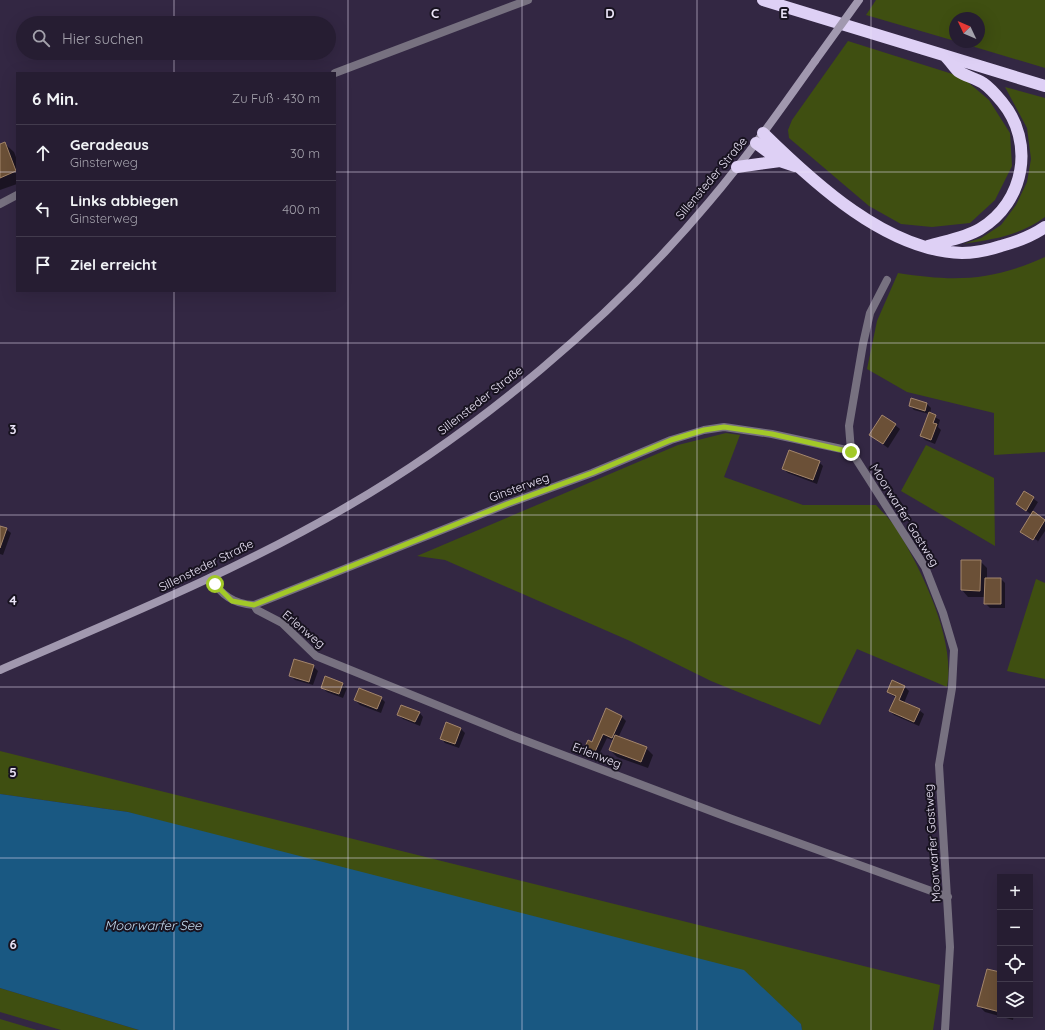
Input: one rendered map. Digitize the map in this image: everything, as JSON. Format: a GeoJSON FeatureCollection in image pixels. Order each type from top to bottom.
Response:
{"type":"FeatureCollection","features":[{"type":"Feature","properties":{"kind":"highway"},"geometry":{"type":"LineString","coordinates":[[763,0],[1045,86]]}},
{"type":"Feature","properties":{"kind":"highway"},"geometry":{"type":"LineString","coordinates":[[925,247],[964,235],[980,228],[999,213],[1010,198],[1019,180],[1022,161],[1021,141],[1019,134],[1014,120],[1002,102],[984,84],[958,70],[946,57]]}},
{"type":"Feature","properties":{"kind":"highway"},"geometry":{"type":"LineString","coordinates":[[763,133],[798,168],[866,220],[900,238],[925,247],[962,253],[989,250],[1015,243],[1045,227]]}},
{"type":"Feature","properties":{"kind":"highway"},"geometry":{"type":"LineString","coordinates":[[756,143],[780,161],[798,168]]}},
{"type":"Feature","properties":{"kind":"highway"},"geometry":{"type":"LineString","coordinates":[[737,167],[780,161]]}},
{"type":"Feature","properties":{"kind":"street"},"geometry":{"type":"LineString","coordinates":[[336,73],[528,0]]}},
{"type":"Feature","properties":{"kind":"street","name":"Sillensteder Straße"},"geometry":{"type":"LineString","coordinates":[[0,670],[210,578],[348,506],[400,474],[458,433],[522,384],[579,335],[654,264],[708,203],[756,143],[859,0]]}},
{"type":"Feature","properties":{"kind":"street"},"geometry":{"type":"LineString","coordinates":[[0,204],[16,196]]}},
{"type":"Feature","properties":{"kind":"street","name":"Moorwarfer Gastweg"},"geometry":{"type":"LineString","coordinates":[[887,280],[870,313],[863,344],[849,426],[851,452],[925,567],[944,613],[954,650],[952,688],[940,764],[950,947],[945,1030]]}},
{"type":"Feature","properties":{"kind":"street","name":"Ginsterweg"},"geometry":{"type":"LineString","coordinates":[[254,605],[507,504],[592,473],[671,440],[704,430],[724,427],[738,429],[779,436],[851,452]]}},
{"type":"Feature","properties":{"kind":"street"},"geometry":{"type":"LineString","coordinates":[[210,578],[221,592],[232,601],[254,605]]}},
{"type":"Feature","properties":{"kind":"street","name":"Erlenweg"},"geometry":{"type":"LineString","coordinates":[[254,605],[257,610],[282,623],[316,656],[513,736],[732,819],[948,897]]}},
{"type":"Feature","properties":{"kind":"green space"},"geometry":{"type":"Polygon","coordinates":[[[876,0],[1045,0],[1045,68],[978,48],[985,48],[985,12],[949,12],[949,39],[866,15],[876,0]]]}},
{"type":"Feature","properties":{"kind":"green space"},"geometry":{"type":"Polygon","coordinates":[[[848,41],[962,77],[989,100],[1010,133],[1012,166],[995,200],[970,223],[932,227],[901,224],[869,206],[789,138],[788,130],[792,120],[848,41]]]}},
{"type":"Feature","properties":{"kind":"green space"},"geometry":{"type":"Polygon","coordinates":[[[1005,87],[1045,98],[1045,217],[1026,229],[1016,233],[963,244],[981,238],[1001,225],[1016,205],[1027,182],[1031,159],[1027,128],[1005,87]]]}},
{"type":"Feature","properties":{"kind":"green space"},"geometry":{"type":"Polygon","coordinates":[[[1045,257],[1045,452],[994,455],[994,413],[907,392],[867,369],[877,321],[898,273],[938,278],[973,277],[1008,271],[1045,257]]]}},
{"type":"Feature","properties":{"kind":"green space"},"geometry":{"type":"Polygon","coordinates":[[[726,433],[740,435],[724,477],[803,505],[876,505],[891,521],[917,566],[935,606],[947,648],[947,687],[857,649],[820,725],[711,681],[630,641],[445,560],[417,556],[678,445],[726,433]]]}},
{"type":"Feature","properties":{"kind":"green space"},"geometry":{"type":"Polygon","coordinates":[[[926,445],[994,478],[995,546],[901,491],[926,445]]]}},
{"type":"Feature","properties":{"kind":"green space"},"geometry":{"type":"Polygon","coordinates":[[[1036,579],[1045,583],[1045,679],[1007,671],[1036,579]]]}},
{"type":"Feature","properties":{"kind":"green space"},"geometry":{"type":"Polygon","coordinates":[[[0,751],[940,985],[933,1030],[802,1030],[801,1024],[128,812],[0,794],[0,751]]]}},
{"type":"Feature","properties":{"kind":"green space"},"geometry":{"type":"Polygon","coordinates":[[[0,988],[139,1030],[61,1030],[0,1012],[0,988]]]}},
{"type":"Feature","properties":{"kind":"green space"},"geometry":{"type":"Polygon","coordinates":[[[0,1019],[37,1030],[0,1030],[0,1019]]]}},
{"type":"Feature","properties":{"kind":"water","name":"Moorwarfer See"},"geometry":{"type":"Polygon","coordinates":[[[0,794],[128,812],[744,970],[801,1024],[802,1030],[139,1030],[0,988],[0,794]]]}},
{"type":"Feature","properties":{"kind":"building"},"geometry":{"type":"Polygon","coordinates":[[[5,142],[16,171],[0,178],[0,144],[5,142]]]}},
{"type":"Feature","properties":{"kind":"building"},"geometry":{"type":"Polygon","coordinates":[[[911,398],[927,403],[925,411],[909,406],[911,398]]]}},
{"type":"Feature","properties":{"kind":"building"},"geometry":{"type":"Polygon","coordinates":[[[929,412],[936,415],[933,423],[937,424],[931,440],[920,436],[929,412]]]}},
{"type":"Feature","properties":{"kind":"building"},"geometry":{"type":"Polygon","coordinates":[[[882,415],[896,424],[883,444],[869,435],[882,415]]]}},
{"type":"Feature","properties":{"kind":"building"},"geometry":{"type":"Polygon","coordinates":[[[789,450],[820,461],[813,480],[782,469],[789,450]]]}},
{"type":"Feature","properties":{"kind":"building"},"geometry":{"type":"Polygon","coordinates":[[[1024,491],[1034,497],[1026,511],[1016,504],[1024,491]]]}},
{"type":"Feature","properties":{"kind":"building"},"geometry":{"type":"Polygon","coordinates":[[[1033,511],[1045,520],[1033,540],[1020,532],[1033,511]]]}},
{"type":"Feature","properties":{"kind":"building"},"geometry":{"type":"Polygon","coordinates":[[[0,526],[7,528],[0,548],[0,526]]]}},
{"type":"Feature","properties":{"kind":"building"},"geometry":{"type":"Polygon","coordinates":[[[961,560],[981,560],[980,591],[961,590],[961,560]]]}},
{"type":"Feature","properties":{"kind":"building"},"geometry":{"type":"Polygon","coordinates":[[[985,578],[1001,578],[1001,604],[984,604],[985,578]]]}},
{"type":"Feature","properties":{"kind":"building"},"geometry":{"type":"Polygon","coordinates":[[[294,659],[314,665],[309,682],[289,676],[294,659]]]}},
{"type":"Feature","properties":{"kind":"building"},"geometry":{"type":"Polygon","coordinates":[[[325,676],[343,683],[339,694],[321,688],[325,676]]]}},
{"type":"Feature","properties":{"kind":"building"},"geometry":{"type":"Polygon","coordinates":[[[892,680],[905,686],[899,700],[920,709],[914,722],[889,711],[896,696],[887,692],[892,680]]]}},
{"type":"Feature","properties":{"kind":"building"},"geometry":{"type":"Polygon","coordinates":[[[359,688],[382,697],[377,709],[354,700],[359,688]]]}},
{"type":"Feature","properties":{"kind":"building"},"geometry":{"type":"Polygon","coordinates":[[[401,705],[420,712],[415,722],[397,715],[401,705]]]}},
{"type":"Feature","properties":{"kind":"building"},"geometry":{"type":"Polygon","coordinates":[[[606,708],[622,716],[612,738],[603,734],[594,754],[584,749],[588,740],[592,742],[606,708]]]}},
{"type":"Feature","properties":{"kind":"building"},"geometry":{"type":"Polygon","coordinates":[[[446,722],[461,728],[455,744],[440,739],[446,722]]]}},
{"type":"Feature","properties":{"kind":"building"},"geometry":{"type":"Polygon","coordinates":[[[615,735],[647,747],[641,762],[609,750],[615,735]]]}},
{"type":"Feature","properties":{"kind":"building"},"geometry":{"type":"Polygon","coordinates":[[[987,969],[997,971],[997,1011],[977,1006],[987,969]]]}},
{"type":"Feature","properties":{"kind":"route"},"geometry":{"type":"LineString","coordinates":[[215,584],[221,592],[232,601],[245,605],[254,605],[264,602],[340,570],[507,504],[592,473],[671,440],[704,430],[724,427],[772,434],[851,452]]}}]}
